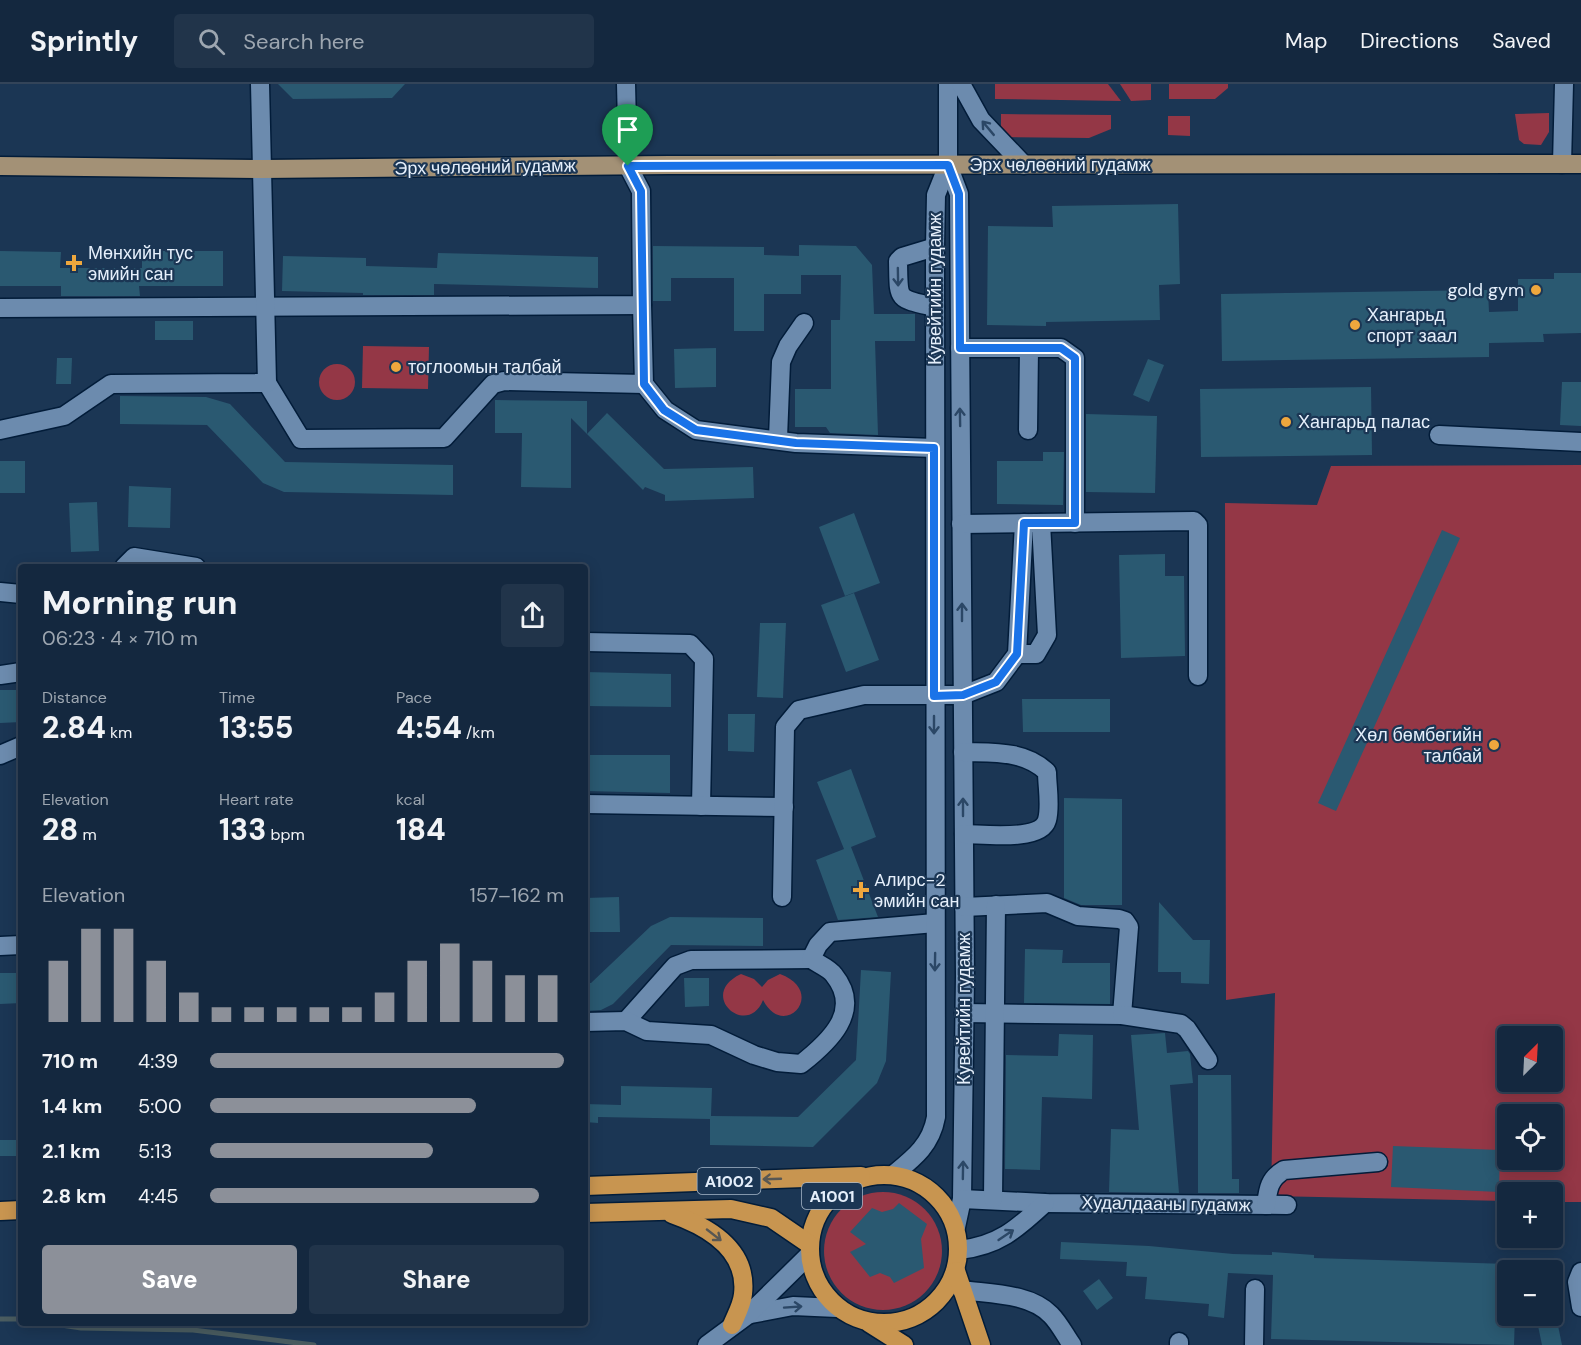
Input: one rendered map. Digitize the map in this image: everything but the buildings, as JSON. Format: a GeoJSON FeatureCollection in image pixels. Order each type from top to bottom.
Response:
{"type":"FeatureCollection","features":[{"type":"Feature","properties":{"kind":"highway","name":"A1001"},"geometry":{"type":"LineString","coordinates":[[867,1323],[904,1322],[922,1314],[937,1303],[948,1289],[956,1271],[959,1250],[956,1227],[946,1208],[932,1192],[914,1181],[893,1175],[872,1176],[853,1181],[836,1192],[822,1207],[813,1224],[809,1250],[814,1275],[823,1293],[837,1308],[904,1345]]}},
{"type":"Feature","properties":{"kind":"highway","name":"A1002"},"geometry":{"type":"LineString","coordinates":[[588,1186],[872,1176]]}},
{"type":"Feature","properties":{"kind":"highway","name":"A1002"},"geometry":{"type":"LineString","coordinates":[[588,1213],[731,1209],[751,1212],[771,1218],[809,1250]]}},
{"type":"Feature","properties":{"kind":"highway"},"geometry":{"type":"LineString","coordinates":[[0,1211],[18,1210]]}},
{"type":"Feature","properties":{"kind":"highway"},"geometry":{"type":"LineString","coordinates":[[662,1210],[703,1227],[718,1237],[738,1259],[743,1277],[743,1296],[732,1325]]}},
{"type":"Feature","properties":{"kind":"highway","name":"A1001"},"geometry":{"type":"LineString","coordinates":[[956,1271],[981,1345]]}},
{"type":"Feature","properties":{"kind":"main road","name":"Эрх чөлөөний гудамж"},"geometry":{"type":"LineString","coordinates":[[0,166],[263,169],[1581,164]]}},
{"type":"Feature","properties":{"kind":"street"},"geometry":{"type":"LineString","coordinates":[[260,84],[267,383],[301,439],[444,438],[494,384],[504,381],[644,384]]}},
{"type":"Feature","properties":{"kind":"street"},"geometry":{"type":"LineString","coordinates":[[626,84],[628,166],[641,191],[644,384],[664,410],[696,430],[778,438],[796,443],[934,448]]}},
{"type":"Feature","properties":{"kind":"street"},"geometry":{"type":"LineString","coordinates":[[948,84],[948,165]]}},
{"type":"Feature","properties":{"kind":"street"},"geometry":{"type":"LineString","coordinates":[[961,84],[981,120],[1024,165]]}},
{"type":"Feature","properties":{"kind":"street"},"geometry":{"type":"LineString","coordinates":[[1562,164],[1564,84]]}},
{"type":"Feature","properties":{"kind":"street","name":"Кувейтийн гудамж"},"geometry":{"type":"LineString","coordinates":[[893,1175],[922,1151],[933,1134],[936,1117],[935,247],[936,195],[948,165]]}},
{"type":"Feature","properties":{"kind":"street","name":"Кувейтийн гудамж"},"geometry":{"type":"LineString","coordinates":[[948,165],[959,194],[963,695],[962,1198],[956,1227]]}},
{"type":"Feature","properties":{"kind":"street"},"geometry":{"type":"LineString","coordinates":[[935,247],[902,257],[898,261],[898,294],[903,299],[935,307]]}},
{"type":"Feature","properties":{"kind":"street"},"geometry":{"type":"LineString","coordinates":[[0,308],[642,305]]}},
{"type":"Feature","properties":{"kind":"street"},"geometry":{"type":"LineString","coordinates":[[778,438],[781,362],[788,346],[804,323]]}},
{"type":"Feature","properties":{"kind":"street"},"geometry":{"type":"LineString","coordinates":[[960,348],[1061,348],[1075,358],[1075,523]]}},
{"type":"Feature","properties":{"kind":"street"},"geometry":{"type":"LineString","coordinates":[[1028,430],[1029,349]]}},
{"type":"Feature","properties":{"kind":"street"},"geometry":{"type":"LineString","coordinates":[[0,430],[64,416],[111,384],[267,383]]}},
{"type":"Feature","properties":{"kind":"street"},"geometry":{"type":"LineString","coordinates":[[1438,435],[1581,442]]}},
{"type":"Feature","properties":{"kind":"street"},"geometry":{"type":"LineString","coordinates":[[961,524],[1194,521],[1198,525],[1198,676]]}},
{"type":"Feature","properties":{"kind":"street"},"geometry":{"type":"LineString","coordinates":[[782,897],[786,727],[799,710],[864,695],[963,695],[996,682],[1017,654],[1032,523]]}},
{"type":"Feature","properties":{"kind":"street"},"geometry":{"type":"LineString","coordinates":[[1017,654],[1036,654],[1047,635],[1032,523]]}},
{"type":"Feature","properties":{"kind":"street"},"geometry":{"type":"LineString","coordinates":[[127,564],[134,557],[177,564]]}},
{"type":"Feature","properties":{"kind":"street"},"geometry":{"type":"LineString","coordinates":[[0,592],[18,594]]}},
{"type":"Feature","properties":{"kind":"street"},"geometry":{"type":"LineString","coordinates":[[588,642],[690,644],[704,659],[701,806]]}},
{"type":"Feature","properties":{"kind":"street"},"geometry":{"type":"LineString","coordinates":[[0,675],[18,672]]}},
{"type":"Feature","properties":{"kind":"street"},"geometry":{"type":"LineString","coordinates":[[0,755],[18,747]]}},
{"type":"Feature","properties":{"kind":"street"},"geometry":{"type":"LineString","coordinates":[[963,752],[1011,753],[1037,762],[1047,772],[1047,820],[1041,829],[1028,834],[964,834]]}},
{"type":"Feature","properties":{"kind":"street"},"geometry":{"type":"LineString","coordinates":[[588,804],[784,807]]}},
{"type":"Feature","properties":{"kind":"street"},"geometry":{"type":"LineString","coordinates":[[964,907],[1047,903],[1078,916],[1125,921],[1129,927],[1122,1015]]}},
{"type":"Feature","properties":{"kind":"street"},"geometry":{"type":"LineString","coordinates":[[993,1198],[993,1014],[996,905]]}},
{"type":"Feature","properties":{"kind":"street"},"geometry":{"type":"LineString","coordinates":[[811,959],[818,945],[830,932],[935,923]]}},
{"type":"Feature","properties":{"kind":"street"},"geometry":{"type":"LineString","coordinates":[[0,946],[18,945]]}},
{"type":"Feature","properties":{"kind":"street"},"geometry":{"type":"LineString","coordinates":[[588,1022],[626,1021],[647,1031],[711,1035],[754,1055],[777,1062],[801,1064],[821,1049],[844,1020],[843,992],[833,974],[811,959],[691,960],[675,966],[626,1021]]}},
{"type":"Feature","properties":{"kind":"street"},"geometry":{"type":"LineString","coordinates":[[964,1013],[1122,1015],[1181,1024],[1208,1059]]}},
{"type":"Feature","properties":{"kind":"street"},"geometry":{"type":"LineString","coordinates":[[1266,1205],[1268,1187],[1274,1176],[1284,1170],[1378,1162]]}},
{"type":"Feature","properties":{"kind":"street","name":"Худалдааны гудамж"},"geometry":{"type":"LineString","coordinates":[[962,1198],[993,1198],[1045,1203],[1287,1205]]}},
{"type":"Feature","properties":{"kind":"street"},"geometry":{"type":"LineString","coordinates":[[959,1250],[980,1248],[996,1242],[1022,1224],[1045,1203]]}},
{"type":"Feature","properties":{"kind":"street"},"geometry":{"type":"LineString","coordinates":[[707,1345],[749,1314],[809,1250]]}},
{"type":"Feature","properties":{"kind":"street"},"geometry":{"type":"LineString","coordinates":[[1581,1272],[1576,1282],[1581,1307]]}},
{"type":"Feature","properties":{"kind":"street"},"geometry":{"type":"LineString","coordinates":[[1254,1345],[1255,1289]]}},
{"type":"Feature","properties":{"kind":"street"},"geometry":{"type":"LineString","coordinates":[[962,1290],[1016,1297],[1041,1308],[1050,1314],[1072,1345]]}},
{"type":"Feature","properties":{"kind":"street"},"geometry":{"type":"LineString","coordinates":[[749,1314],[793,1306],[837,1308]]}},
{"type":"Feature","properties":{"kind":"shaded area"},"geometry":{"type":"Polygon","coordinates":[[[995,84],[1108,84],[1121,101],[995,99],[995,84]]]}},
{"type":"Feature","properties":{"kind":"shaded area"},"geometry":{"type":"Polygon","coordinates":[[[1120,84],[1151,84],[1151,100],[1131,101],[1120,84]]]}},
{"type":"Feature","properties":{"kind":"shaded area"},"geometry":{"type":"Polygon","coordinates":[[[1169,84],[1228,84],[1228,88],[1215,99],[1169,99],[1169,84]]]}},
{"type":"Feature","properties":{"kind":"shaded area"},"geometry":{"type":"Polygon","coordinates":[[[1549,113],[1549,132],[1541,145],[1524,144],[1519,140],[1515,114],[1549,113]]]}},
{"type":"Feature","properties":{"kind":"shaded area"},"geometry":{"type":"Polygon","coordinates":[[[1001,114],[1111,115],[1111,129],[1089,138],[1001,137],[1001,114]]]}},
{"type":"Feature","properties":{"kind":"shaded area"},"geometry":{"type":"Polygon","coordinates":[[[1168,116],[1190,116],[1190,136],[1168,135],[1168,116]]]}},
{"type":"Feature","properties":{"kind":"shaded area","name":"тоглоомын талбай"},"geometry":{"type":"Polygon","coordinates":[[[363,346],[429,347],[428,389],[362,388],[363,346]]]}},
{"type":"Feature","properties":{"kind":"shaded area"},"geometry":{"type":"Polygon","coordinates":[[[337,364],[350,369],[355,382],[350,395],[337,400],[324,395],[319,382],[324,369],[337,364]]]}},
{"type":"Feature","properties":{"kind":"shaded area"},"geometry":{"type":"Polygon","coordinates":[[[1581,465],[1581,1202],[1563,1202],[1563,1182],[1497,1182],[1497,1201],[1271,1196],[1275,993],[1226,1000],[1225,503],[1317,505],[1331,466],[1581,465]]]}},
{"type":"Feature","properties":{"kind":"shaded area"},"geometry":{"type":"Polygon","coordinates":[[[741,974],[754,979],[762,987],[768,980],[780,974],[794,982],[801,991],[801,1001],[797,1009],[790,1015],[781,1016],[772,1011],[763,1000],[756,1011],[747,1015],[738,1014],[730,1009],[724,1002],[723,992],[728,983],[741,974]]]}},
{"type":"Feature","properties":{"kind":"shaded area"},"geometry":{"type":"Polygon","coordinates":[[[883,1192],[906,1196],[925,1209],[938,1228],[942,1251],[938,1274],[925,1293],[906,1306],[883,1310],[860,1306],[841,1293],[828,1274],[824,1251],[828,1228],[841,1209],[860,1196],[883,1192]]]}},
{"type":"Feature","properties":{"kind":"waterway"},"geometry":{"type":"LineString","coordinates":[[0,1319],[18,1319]]}},
{"type":"Feature","properties":{"kind":"waterway"},"geometry":{"type":"LineString","coordinates":[[68,1326],[193,1330],[314,1345]]}},
{"type":"Feature","properties":{"kind":"place","name":"Мөнхийн тус эмийн сан"},"geometry":{"type":"Point","coordinates":[74,263]}},
{"type":"Feature","properties":{"kind":"place","name":"gold gym"},"geometry":{"type":"Point","coordinates":[1536,290]}},
{"type":"Feature","properties":{"kind":"place","name":"Хангарьд спорт заал"},"geometry":{"type":"Point","coordinates":[1355,325]}},
{"type":"Feature","properties":{"kind":"place","name":"тоглоомын талбай"},"geometry":{"type":"Point","coordinates":[396,367]}},
{"type":"Feature","properties":{"kind":"place","name":"Хангарьд палас"},"geometry":{"type":"Point","coordinates":[1286,422]}},
{"type":"Feature","properties":{"kind":"place","name":"Хөл бөмбөгийн талбай"},"geometry":{"type":"Point","coordinates":[1494,745]}},
{"type":"Feature","properties":{"kind":"place","name":"Aлирс-2 эмийн сан"},"geometry":{"type":"Point","coordinates":[861,890]}},
{"type":"Feature","properties":{"kind":"route"},"geometry":{"type":"LineString","coordinates":[[948,165],[959,194],[960,348],[1061,348],[1070,352],[1075,358],[1075,523],[1024,523],[1017,654],[996,682],[963,695],[934,696],[934,448],[796,443],[778,438],[696,430],[664,410],[644,384],[641,191],[628,166],[948,165]]}}]}
